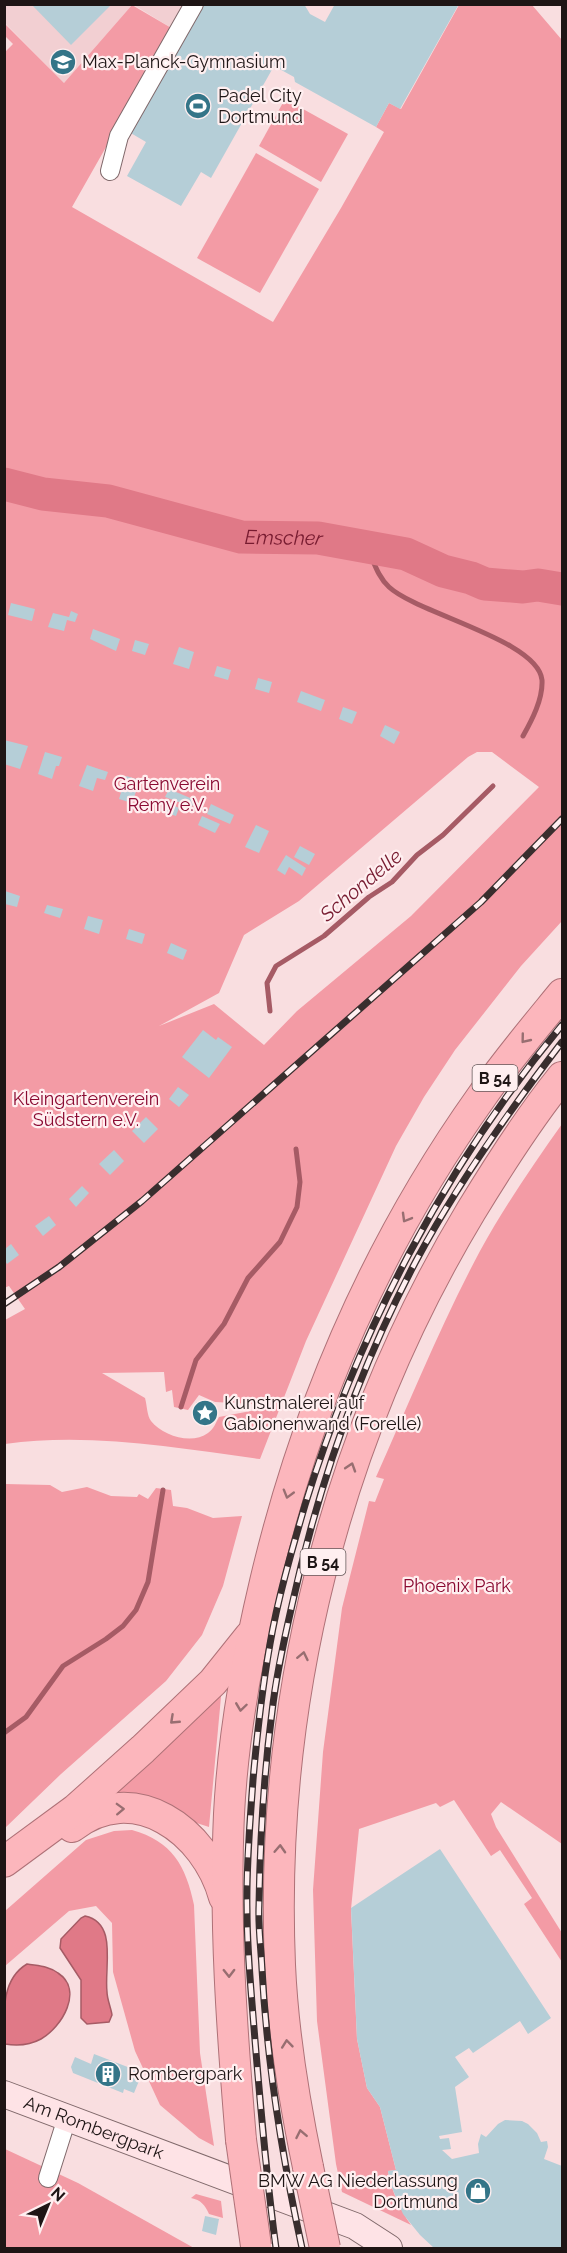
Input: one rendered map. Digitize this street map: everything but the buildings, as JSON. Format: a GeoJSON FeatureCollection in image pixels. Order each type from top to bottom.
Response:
{"type":"FeatureCollection","features":[{"type":"Feature","properties":{"kind":"highway","name":"B 54"},"geometry":{"type":"LineString","coordinates":[[256,2247],[241,2140],[230,1999],[229,1813],[239,1717],[254,1629],[277,1532],[292,1480],[320,1401],[355,1315],[386,1252],[440,1160],[509,1059],[562,994]]}},
{"type":"Feature","properties":{"kind":"highway","name":"B 54"},"geometry":{"type":"LineString","coordinates":[[325,2248],[295,2102],[280,1966],[279,1875],[287,1758],[295,1700],[324,1558],[362,1435],[394,1355],[450,1246],[493,1173],[562,1077]]}},
{"type":"Feature","properties":{"kind":"highway"},"geometry":{"type":"LineString","coordinates":[[4,1863],[76,1809],[143,1749],[213,1682],[254,1629]]}},
{"type":"Feature","properties":{"kind":"highway"},"geometry":{"type":"LineString","coordinates":[[4,1886],[84,1817],[98,1811],[129,1808],[166,1819],[196,1843],[214,1872],[228,1915]]}},
{"type":"Feature","properties":{"kind":"main road","name":"Am Rombergpark"},"geometry":{"type":"LineString","coordinates":[[4,2094],[355,2226],[389,2248]]}},
{"type":"Feature","properties":{"kind":"street"},"geometry":{"type":"LineString","coordinates":[[111,171],[119,136],[194,4]]}},
{"type":"Feature","properties":{"kind":"street"},"geometry":{"type":"LineString","coordinates":[[48,2178],[67,2118]]}},
{"type":"Feature","properties":{"kind":"shaded area","name":"Max-Planck-Gymnasium"},"geometry":{"type":"Polygon","coordinates":[[[4,5],[132,5],[64,83],[5,23],[4,5]]]}},
{"type":"Feature","properties":{"kind":"shaded area","name":"Max-Planck-Gymnasium"},"geometry":{"type":"Polygon","coordinates":[[[134,5],[188,5],[173,29],[134,5]]]}},
{"type":"Feature","properties":{"kind":"shaded area"},"geometry":{"type":"Polygon","coordinates":[[[85,1916],[95,1920],[102,1927],[106,1937],[107,1995],[112,2015],[109,2022],[87,2024],[81,2018],[81,1980],[60,1948],[61,1939],[85,1916]]]}},
{"type":"Feature","properties":{"kind":"shaded area"},"geometry":{"type":"Polygon","coordinates":[[[27,1964],[51,1969],[58,1973],[66,1980],[70,1998],[56,2026],[41,2039],[32,2043],[5,2044],[4,2010],[8,1989],[18,1971],[27,1964]]]}},
{"type":"Feature","properties":{"kind":"green space"},"geometry":{"type":"Polygon","coordinates":[[[132,5],[173,29],[72,207],[273,322],[384,132],[376,127],[389,103],[401,109],[459,5],[532,5],[562,40],[562,921],[521,966],[455,1050],[424,1097],[396,1146],[306,1341],[260,1459],[165,1446],[101,1441],[37,1441],[5,1444],[5,1320],[25,1309],[9,1286],[4,1288],[4,53],[13,44],[5,36],[4,23],[64,83],[132,5]],[[477,752],[468,757],[299,901],[244,935],[219,993],[159,1026],[214,1004],[264,1045],[297,1011],[411,916],[539,787],[492,752],[477,752]],[[164,1372],[102,1373],[145,1398],[151,1421],[163,1431],[178,1437],[201,1437],[212,1430],[219,1417],[261,1409],[253,1404],[215,1402],[199,1395],[188,1410],[174,1407],[172,1390],[166,1392],[164,1372]]]}},
{"type":"Feature","properties":{"kind":"green space"},"geometry":{"type":"Polygon","coordinates":[[[285,99],[348,134],[321,182],[259,146],[285,99]]]}},
{"type":"Feature","properties":{"kind":"green space"},"geometry":{"type":"Polygon","coordinates":[[[256,153],[319,189],[260,293],[197,258],[256,153]]]}},
{"type":"Feature","properties":{"kind":"green space","name":"Phoenix Park"},"geometry":{"type":"Polygon","coordinates":[[[562,1124],[562,1844],[501,1802],[491,1814],[496,1827],[562,1933],[562,1962],[524,1904],[532,1898],[500,1850],[491,1856],[454,1800],[440,1807],[436,1803],[359,1829],[351,1909],[357,2039],[367,2088],[380,2107],[396,2170],[388,2171],[392,2186],[411,2225],[342,2192],[336,2164],[317,2021],[313,1890],[323,1752],[342,1608],[369,1501],[375,1502],[384,1479],[376,1477],[439,1335],[489,1235],[519,1186],[562,1124]]]}},
{"type":"Feature","properties":{"kind":"green space"},"geometry":{"type":"Polygon","coordinates":[[[5,1484],[50,1485],[62,1492],[87,1487],[111,1496],[137,1497],[139,1494],[148,1499],[156,1488],[171,1490],[173,1506],[187,1508],[213,1518],[242,1516],[223,1586],[202,1635],[166,1681],[61,1774],[5,1828],[5,1484]]]}},
{"type":"Feature","properties":{"kind":"green space"},"geometry":{"type":"Polygon","coordinates":[[[222,1686],[209,1827],[104,1793],[222,1686]]]}},
{"type":"Feature","properties":{"kind":"green space"},"geometry":{"type":"Polygon","coordinates":[[[132,1830],[146,1835],[167,1848],[181,1867],[191,1891],[194,1905],[200,2053],[214,2146],[199,2138],[160,2105],[135,2051],[113,1972],[112,1923],[96,1906],[69,1911],[5,1966],[5,1911],[86,1840],[114,1831],[132,1830]]]}},
{"type":"Feature","properties":{"kind":"green space"},"geometry":{"type":"Polygon","coordinates":[[[5,2149],[78,2183],[194,2248],[5,2248],[5,2149]]]}},
{"type":"Feature","properties":{"kind":"green space"},"geometry":{"type":"Polygon","coordinates":[[[196,2194],[221,2201],[223,2218],[209,2214],[202,2203],[191,2198],[196,2194]]]}},
{"type":"Feature","properties":{"kind":"waterway","name":"Emscher"},"geometry":{"type":"LineString","coordinates":[[4,484],[43,494],[108,501],[241,537],[318,538],[406,554],[443,571],[485,584],[523,587],[538,585],[562,589]]}},
{"type":"Feature","properties":{"kind":"waterway","name":"Schondelle"},"geometry":{"type":"LineString","coordinates":[[367,547],[379,573],[389,587],[404,597],[499,640],[520,652],[535,666],[542,680],[541,695],[523,736]]}},
{"type":"Feature","properties":{"kind":"waterway","name":"Schondelle"},"geometry":{"type":"LineString","coordinates":[[270,1011],[267,983],[276,966],[324,936],[369,897],[392,882],[417,855],[443,835],[493,786]]}},
{"type":"Feature","properties":{"kind":"waterway","name":"Schondelle"},"geometry":{"type":"LineString","coordinates":[[181,1407],[196,1360],[224,1324],[248,1278],[280,1242],[297,1207],[300,1182],[296,1149]]}},
{"type":"Feature","properties":{"kind":"waterway","name":"Schondelle"},"geometry":{"type":"LineString","coordinates":[[4,1733],[26,1717],[63,1666],[123,1626],[136,1610],[148,1582],[163,1490]]}},
{"type":"Feature","properties":{"kind":"railway"},"geometry":{"type":"LineString","coordinates":[[4,1304],[59,1267],[142,1201],[481,902],[562,819]]}},
{"type":"Feature","properties":{"kind":"railway"},"geometry":{"type":"LineString","coordinates":[[276,2248],[256,2056],[248,1955],[247,1894],[256,1746],[277,1609],[305,1505],[327,1440],[351,1376],[379,1313],[410,1252],[480,1135],[562,1025]]}},
{"type":"Feature","properties":{"kind":"railway"},"geometry":{"type":"LineString","coordinates":[[302,2248],[288,2179],[272,2074],[264,2004],[259,1921],[261,1833],[267,1759],[276,1685],[286,1631],[314,1516],[342,1429],[395,1302],[432,1232],[466,1176],[503,1121],[562,1042]]}},
{"type":"Feature","properties":{"kind":"place","name":"Max-Planck-Gymnasium"},"geometry":{"type":"Point","coordinates":[63,62]}},
{"type":"Feature","properties":{"kind":"place","name":"Padel City Dortmund"},"geometry":{"type":"Point","coordinates":[198,106]}},
{"type":"Feature","properties":{"kind":"place","name":"Kunstmalerei auf Gabionenwand (Forelle)"},"geometry":{"type":"Point","coordinates":[205,1413]}},
{"type":"Feature","properties":{"kind":"place","name":"Rombergpark"},"geometry":{"type":"Point","coordinates":[108,2074]}},
{"type":"Feature","properties":{"kind":"place","name":"BMW AG Niederlassung Dortmund"},"geometry":{"type":"Point","coordinates":[478,2191]}},
{"type":"Feature","properties":{"kind":"park label","name":"Gartenverein Remy e.V."},"geometry":{"type":"Point","coordinates":[167,794]}},
{"type":"Feature","properties":{"kind":"park label","name":"Kleingartenverein Südstern e.V."},"geometry":{"type":"Point","coordinates":[86,1109]}}]}
